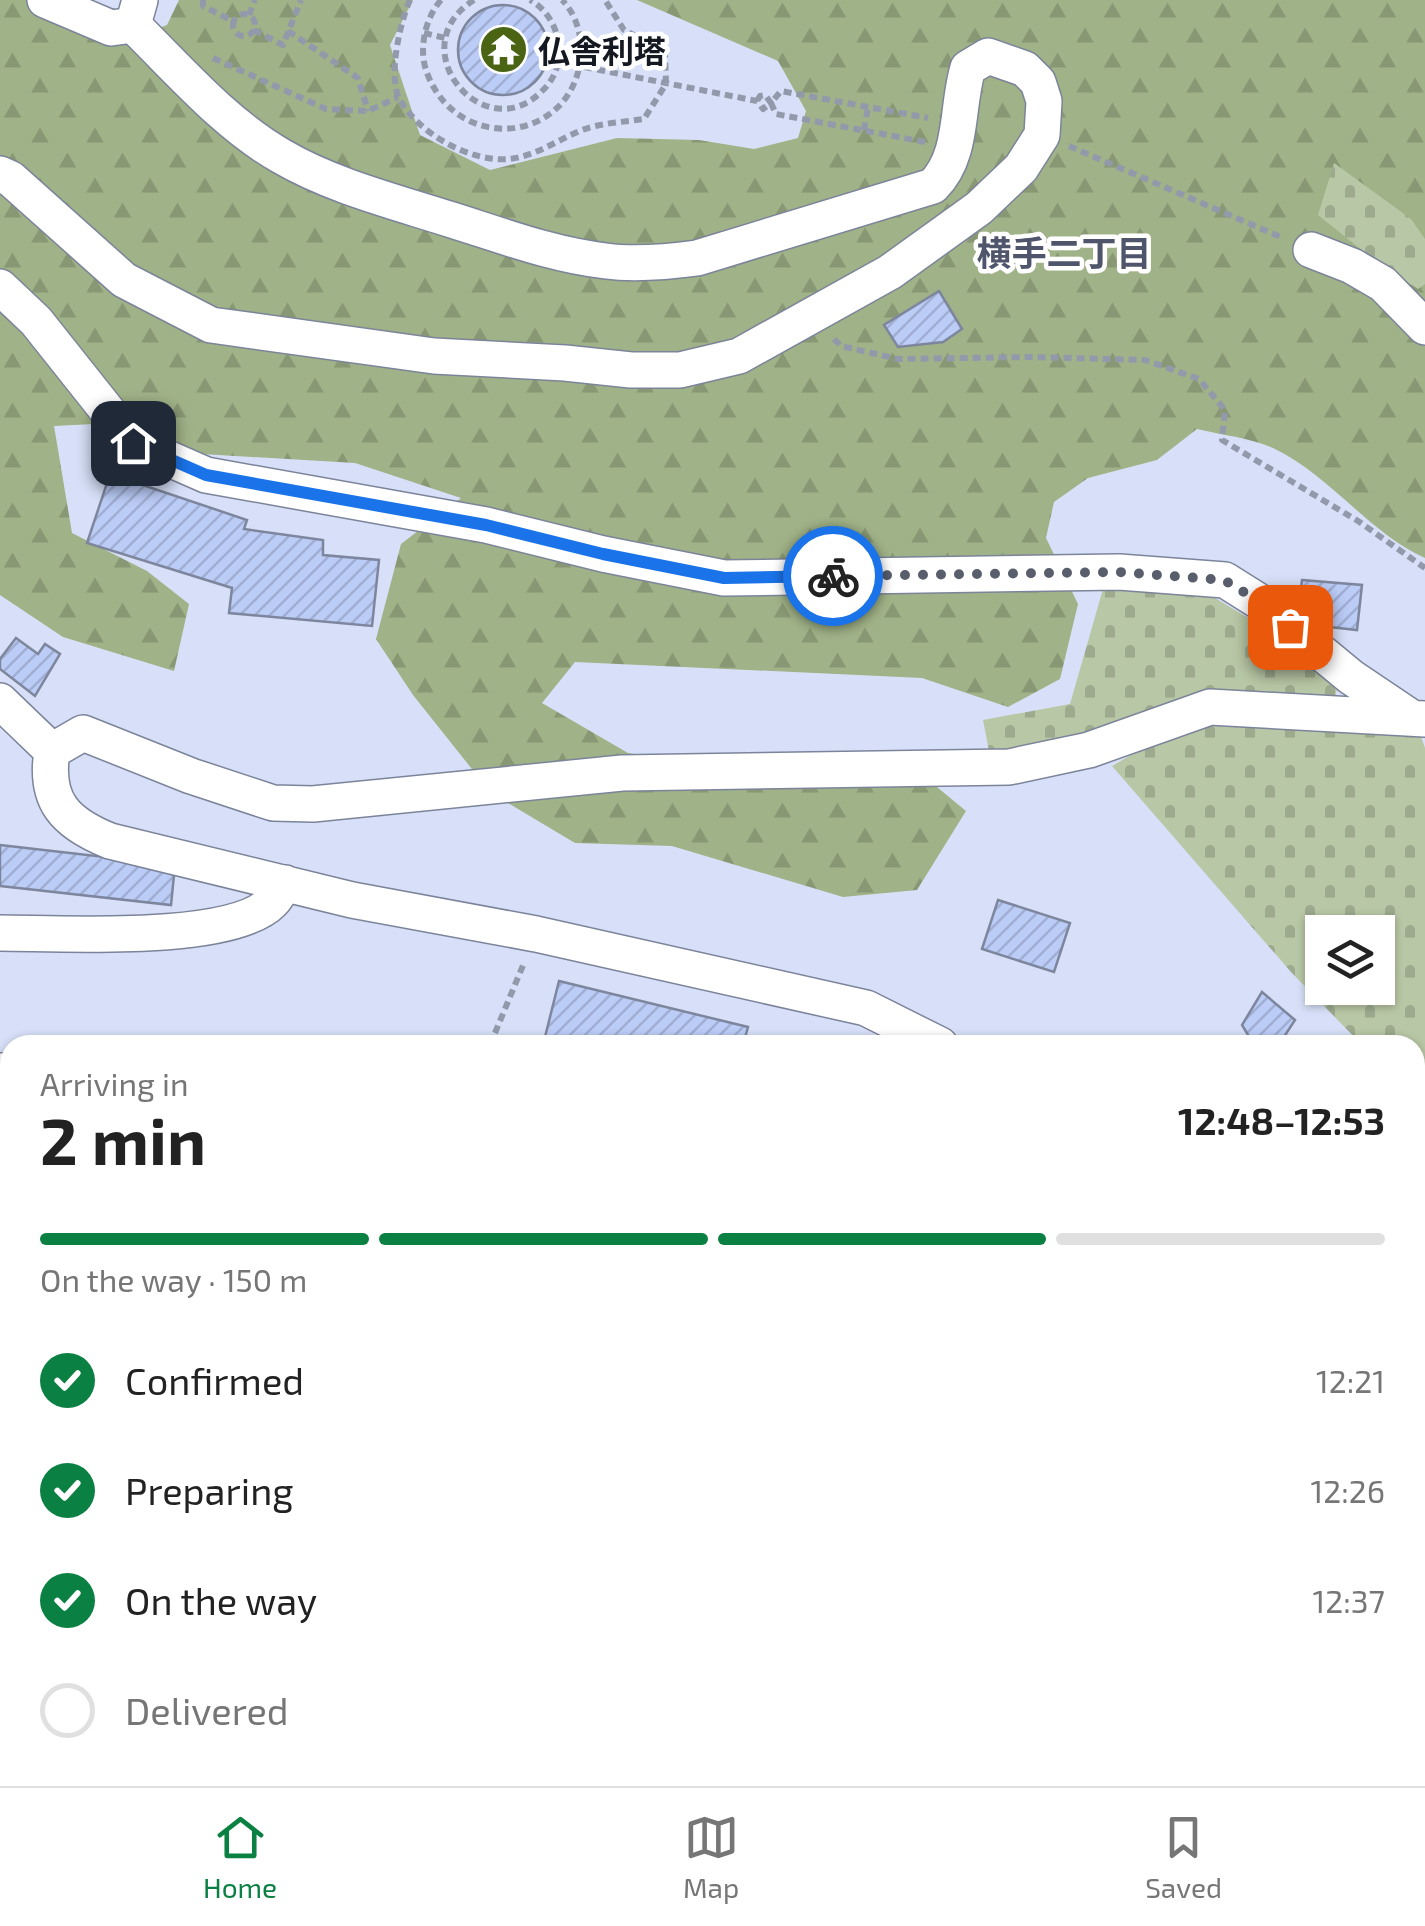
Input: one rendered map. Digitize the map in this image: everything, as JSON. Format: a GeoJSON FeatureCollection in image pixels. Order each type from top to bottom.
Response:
{"type":"FeatureCollection","features":[{"type":"Feature","properties":{"kind":"street"},"geometry":{"type":"LineString","coordinates":[[0,174],[124,280],[212,325],[434,356],[680,370],[739,356],[890,272],[978,208],[1021,168],[1042,134],[1044,101],[1038,82],[1025,69],[988,56],[968,68],[956,135],[934,186],[697,258],[660,262],[566,256],[403,204],[282,157],[237,124],[136,13],[111,28],[45,0]]}},
{"type":"Feature","properties":{"kind":"street"},"geometry":{"type":"LineString","coordinates":[[1311,250],[1352,266],[1383,284],[1425,328]]}},
{"type":"Feature","properties":{"kind":"street"},"geometry":{"type":"LineString","coordinates":[[0,287],[36,321],[133,443],[206,475],[486,525],[724,578],[1119,572],[1224,580],[1260,602],[1351,677],[1420,722]]}},
{"type":"Feature","properties":{"kind":"street"},"geometry":{"type":"LineString","coordinates":[[0,701],[52,751]]}},
{"type":"Feature","properties":{"kind":"street"},"geometry":{"type":"LineString","coordinates":[[52,751],[84,732],[191,776],[273,804],[312,804],[622,773],[1009,767],[1089,750],[1210,707],[1420,722]]}},
{"type":"Feature","properties":{"kind":"street"},"geometry":{"type":"LineString","coordinates":[[52,751],[49,770],[56,804],[81,830],[110,841],[352,900],[536,934],[866,1008],[920,1035]]}},
{"type":"Feature","properties":{"kind":"street"},"geometry":{"type":"LineString","coordinates":[[0,934],[189,931],[246,918],[272,904],[285,883]]}},
{"type":"Feature","properties":{"kind":"path"},"geometry":{"type":"LineString","coordinates":[[203,0],[203,6],[233,20]]}},
{"type":"Feature","properties":{"kind":"path"},"geometry":{"type":"LineString","coordinates":[[249,15],[255,0]]}},
{"type":"Feature","properties":{"kind":"path"},"geometry":{"type":"LineString","coordinates":[[254,30],[284,45],[301,0]]}},
{"type":"Feature","properties":{"kind":"path"},"geometry":{"type":"LineString","coordinates":[[410,0],[395,42],[398,97],[432,135],[468,154],[508,159],[547,149],[584,129],[644,119],[666,84],[665,51],[624,30],[605,0]]}},
{"type":"Feature","properties":{"kind":"path"},"geometry":{"type":"LineString","coordinates":[[441,0],[424,33],[424,64],[434,93],[456,116],[485,128],[516,129],[545,118],[568,96],[580,68],[581,37],[570,8],[562,0]]}},
{"type":"Feature","properties":{"kind":"path"},"geometry":{"type":"LineString","coordinates":[[474,0],[454,18],[445,38],[445,61],[453,82],[469,98],[490,107],[513,107],[534,99],[550,83],[559,62],[559,40],[551,19],[530,0]]}},
{"type":"Feature","properties":{"kind":"path"},"geometry":{"type":"LineString","coordinates":[[233,20],[249,15]]}},
{"type":"Feature","properties":{"kind":"path"},"geometry":{"type":"LineString","coordinates":[[233,20],[233,29],[239,36],[248,36],[254,30],[249,15]]}},
{"type":"Feature","properties":{"kind":"path"},"geometry":{"type":"LineString","coordinates":[[288,31],[358,78],[368,111]]}},
{"type":"Feature","properties":{"kind":"path"},"geometry":{"type":"LineString","coordinates":[[424,33],[445,38]]}},
{"type":"Feature","properties":{"kind":"path"},"geometry":{"type":"LineString","coordinates":[[207,55],[286,94],[326,108],[368,111],[398,97]]}},
{"type":"Feature","properties":{"kind":"path"},"geometry":{"type":"LineString","coordinates":[[559,62],[757,101],[762,94],[768,96],[776,114],[864,130],[956,135]]}},
{"type":"Feature","properties":{"kind":"path"},"geometry":{"type":"LineString","coordinates":[[772,103],[781,92],[868,107],[956,135]]}},
{"type":"Feature","properties":{"kind":"path"},"geometry":{"type":"LineString","coordinates":[[864,130],[868,107]]}},
{"type":"Feature","properties":{"kind":"path"},"geometry":{"type":"LineString","coordinates":[[1042,134],[1311,250]]}},
{"type":"Feature","properties":{"kind":"path"},"geometry":{"type":"LineString","coordinates":[[813,316],[841,346],[898,359],[1145,360],[1199,379],[1225,410],[1222,440],[1358,521],[1425,568]]}},
{"type":"Feature","properties":{"kind":"path"},"geometry":{"type":"LineString","coordinates":[[494,1035],[536,934]]}},
{"type":"Feature","properties":{"kind":"green space"},"geometry":{"type":"Polygon","coordinates":[[[0,0],[80,0],[112,46],[167,25],[179,0],[413,0],[390,45],[420,135],[490,170],[617,138],[699,140],[754,149],[798,138],[806,111],[778,61],[637,0],[1425,0],[1425,558],[1386,534],[1294,459],[1255,442],[1197,429],[1157,460],[1088,478],[1054,502],[1046,538],[1078,604],[1060,679],[1008,707],[922,678],[575,662],[542,703],[628,753],[725,768],[926,778],[966,811],[917,890],[843,897],[672,846],[575,843],[491,793],[413,695],[376,639],[401,544],[461,498],[355,463],[201,454],[133,422],[54,426],[72,533],[147,571],[189,604],[174,671],[63,637],[0,595],[0,0]]]}},
{"type":"Feature","properties":{"kind":"green space"},"geometry":{"type":"Polygon","coordinates":[[[1334,163],[1411,219],[1425,239],[1425,284],[1418,289],[1318,215],[1334,163]]]}},
{"type":"Feature","properties":{"kind":"green space"},"geometry":{"type":"Polygon","coordinates":[[[1105,582],[1197,587],[1281,638],[1338,683],[1333,708],[1262,691],[1181,698],[1056,746],[990,756],[983,720],[1070,704],[1105,582]]]}},
{"type":"Feature","properties":{"kind":"green space"},"geometry":{"type":"Polygon","coordinates":[[[1212,718],[1417,725],[1425,748],[1425,1035],[1352,1035],[1323,1005],[1395,1005],[1395,915],[1305,915],[1305,986],[1112,766],[1173,731],[1212,718]]]}},
{"type":"Feature","properties":{"kind":"building","name":"仏舎利塔"},"geometry":{"type":"Polygon","coordinates":[[[503,5],[520,8],[535,18],[545,33],[545,67],[535,82],[520,92],[503,95],[486,92],[471,82],[461,67],[458,50],[461,33],[471,18],[486,8],[503,5]]]}},
{"type":"Feature","properties":{"kind":"building"},"geometry":{"type":"Polygon","coordinates":[[[939,291],[962,329],[943,342],[898,347],[884,325],[939,291]]]}},
{"type":"Feature","properties":{"kind":"building"},"geometry":{"type":"Polygon","coordinates":[[[110,474],[247,520],[244,529],[323,540],[323,555],[379,560],[372,626],[229,613],[232,588],[87,543],[110,474]]]}},
{"type":"Feature","properties":{"kind":"building"},"geometry":{"type":"Polygon","coordinates":[[[1302,580],[1362,585],[1357,630],[1311,625],[1312,607],[1299,605],[1302,580]]]}},
{"type":"Feature","properties":{"kind":"building"},"geometry":{"type":"Polygon","coordinates":[[[16,638],[38,654],[45,644],[60,654],[35,696],[0,669],[0,659],[16,638]]]}},
{"type":"Feature","properties":{"kind":"building"},"geometry":{"type":"Polygon","coordinates":[[[0,845],[175,865],[171,905],[0,886],[0,845]]]}},
{"type":"Feature","properties":{"kind":"building"},"geometry":{"type":"Polygon","coordinates":[[[998,900],[1070,923],[1054,972],[982,949],[998,900]]]}},
{"type":"Feature","properties":{"kind":"building"},"geometry":{"type":"Polygon","coordinates":[[[559,981],[748,1027],[746,1035],[546,1035],[559,981]]]}},
{"type":"Feature","properties":{"kind":"building"},"geometry":{"type":"Polygon","coordinates":[[[1262,992],[1295,1020],[1285,1035],[1248,1035],[1242,1025],[1262,992]]]}},
{"type":"Feature","properties":{"kind":"way so far"},"geometry":{"type":"LineString","coordinates":[[833,576],[1119,572],[1224,580],[1290,627]]}},
{"type":"Feature","properties":{"kind":"place","name":"仏舎利塔"},"geometry":{"type":"Point","coordinates":[503,50]}},
{"type":"Feature","properties":{"kind":"district","name":"横手二丁目"},"geometry":{"type":"Point","coordinates":[1064,252]}},
{"type":"Feature","properties":{"kind":"route"},"geometry":{"type":"LineString","coordinates":[[133,443],[206,475],[486,525],[724,578],[833,576]]}}]}
